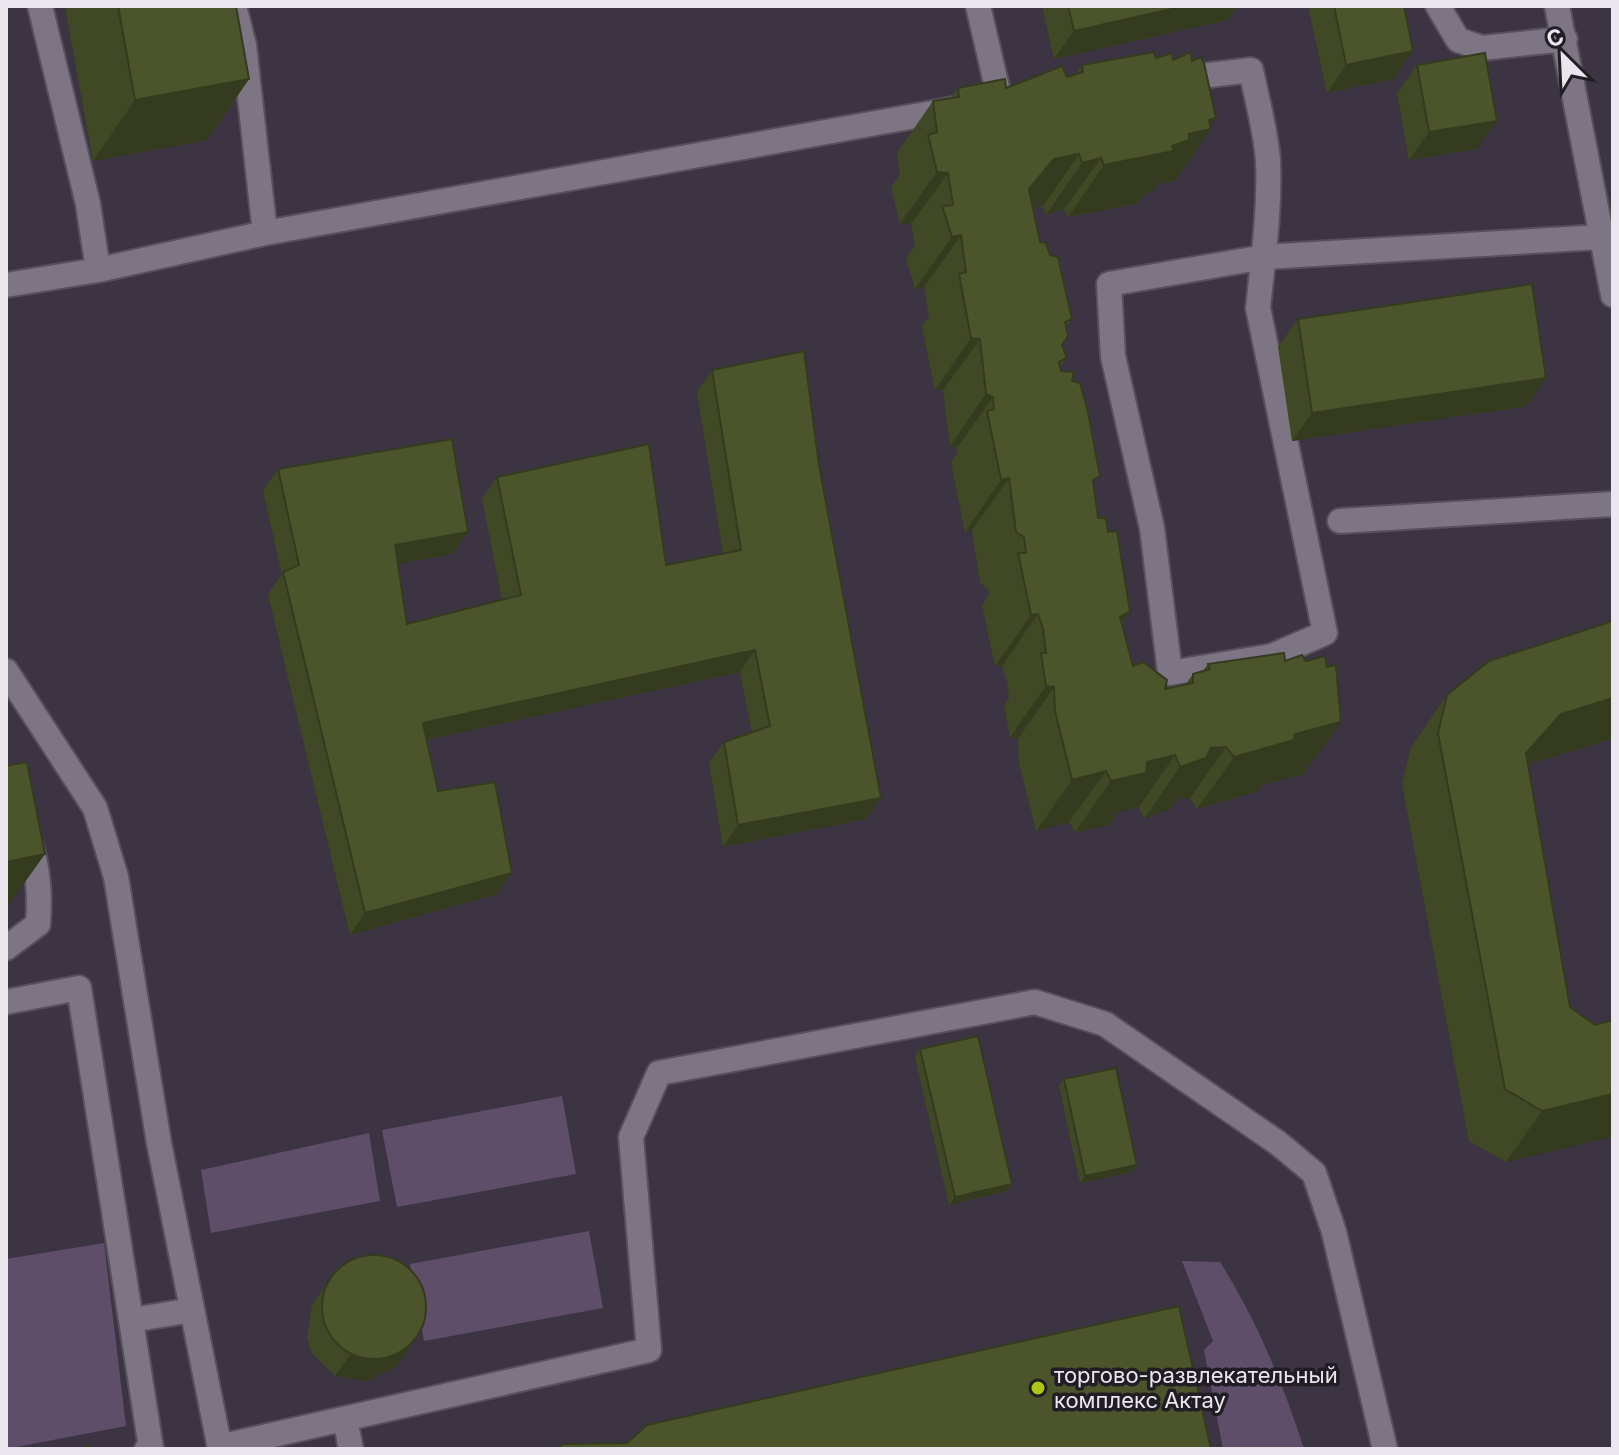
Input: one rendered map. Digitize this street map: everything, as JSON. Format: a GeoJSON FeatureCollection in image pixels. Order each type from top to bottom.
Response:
{"type":"FeatureCollection","features":[{"type":"Feature","properties":{"kind":"street"},"geometry":{"type":"LineString","coordinates":[[40,6],[88,204],[98,270]]}},
{"type":"Feature","properties":{"kind":"street"},"geometry":{"type":"LineString","coordinates":[[234,6],[244,45],[265,233]]}},
{"type":"Feature","properties":{"kind":"street"},"geometry":{"type":"LineString","coordinates":[[978,6],[1000,100]]}},
{"type":"Feature","properties":{"kind":"street"},"geometry":{"type":"LineString","coordinates":[[1438,6],[1445,23],[1458,40],[1482,48],[1565,39]]}},
{"type":"Feature","properties":{"kind":"street"},"geometry":{"type":"LineString","coordinates":[[1557,6],[1613,295]]}},
{"type":"Feature","properties":{"kind":"street"},"geometry":{"type":"LineString","coordinates":[[1157,81],[1251,70],[1268,158],[1268,224],[1264,257],[1258,308],[1325,633],[1272,656],[1170,673],[1152,528],[1113,356],[1109,284],[1264,257],[1601,237]]}},
{"type":"Feature","properties":{"kind":"street"},"geometry":{"type":"LineString","coordinates":[[6,285],[98,270],[265,233],[1000,100],[1032,97]]}},
{"type":"Feature","properties":{"kind":"street"},"geometry":{"type":"LineString","coordinates":[[1340,521],[1613,504]]}},
{"type":"Feature","properties":{"kind":"street"},"geometry":{"type":"LineString","coordinates":[[6,671],[95,808],[116,877],[159,1143],[220,1448],[649,1350],[631,1137],[659,1073],[1035,1002],[1105,1024],[1278,1143],[1314,1173],[1334,1232],[1385,1449]]}},
{"type":"Feature","properties":{"kind":"street"},"geometry":{"type":"LineString","coordinates":[[6,808],[25,827],[40,898],[38,924],[6,948]]}},
{"type":"Feature","properties":{"kind":"street"},"geometry":{"type":"LineString","coordinates":[[6,1002],[79,988],[151,1448],[147,1449]]}},
{"type":"Feature","properties":{"kind":"street"},"geometry":{"type":"LineString","coordinates":[[132,1320],[192,1310]]}},
{"type":"Feature","properties":{"kind":"street"},"geometry":{"type":"LineString","coordinates":[[345,1419],[351,1449]]}},
{"type":"Feature","properties":{"kind":"shaded area"},"geometry":{"type":"Polygon","coordinates":[[[562,1096],[576,1174],[397,1207],[382,1130],[562,1096]]]}},
{"type":"Feature","properties":{"kind":"shaded area"},"geometry":{"type":"Polygon","coordinates":[[[369,1133],[380,1201],[211,1233],[201,1170],[369,1133]]]}},
{"type":"Feature","properties":{"kind":"shaded area"},"geometry":{"type":"Polygon","coordinates":[[[589,1231],[603,1308],[424,1341],[410,1264],[589,1231]]]}},
{"type":"Feature","properties":{"kind":"shaded area"},"geometry":{"type":"Polygon","coordinates":[[[104,1243],[126,1426],[6,1449],[6,1259],[104,1243]]]}},
{"type":"Feature","properties":{"kind":"shaded area"},"geometry":{"type":"Polygon","coordinates":[[[1182,1261],[1220,1262],[1246,1306],[1268,1353],[1304,1449],[1223,1449],[1204,1350],[1213,1341],[1182,1261]]]}},
{"type":"Feature","properties":{"kind":"building"},"geometry":{"type":"Polygon","coordinates":[[[118,6],[236,6],[249,79],[135,100],[118,6]]]}},
{"type":"Feature","properties":{"kind":"building"},"geometry":{"type":"Polygon","coordinates":[[[1068,6],[1185,6],[1074,31],[1068,6]]]}},
{"type":"Feature","properties":{"kind":"building"},"geometry":{"type":"Polygon","coordinates":[[[1334,6],[1404,6],[1413,51],[1346,65],[1334,6]]]}},
{"type":"Feature","properties":{"kind":"building"},"geometry":{"type":"Polygon","coordinates":[[[1154,52],[1156,58],[1172,53],[1173,60],[1191,52],[1192,61],[1201,57],[1216,118],[1209,120],[1211,129],[1189,134],[1189,140],[1172,146],[1174,151],[1104,165],[1101,158],[1082,163],[1079,154],[1054,159],[1029,189],[1040,242],[1046,243],[1050,255],[1058,257],[1072,319],[1065,322],[1068,336],[1062,345],[1067,358],[1059,362],[1061,371],[1074,372],[1072,381],[1080,383],[1088,412],[1100,476],[1093,480],[1098,518],[1106,518],[1108,532],[1117,531],[1130,611],[1120,617],[1133,666],[1143,662],[1167,680],[1165,689],[1193,683],[1193,674],[1210,669],[1208,664],[1284,653],[1285,661],[1302,655],[1306,661],[1325,656],[1327,667],[1336,665],[1341,722],[1295,734],[1294,740],[1234,757],[1226,747],[1211,748],[1206,758],[1180,767],[1175,755],[1147,762],[1146,773],[1111,781],[1106,771],[1072,780],[1055,711],[1054,687],[1046,686],[1041,653],[1046,653],[1043,629],[1038,614],[1031,615],[1018,553],[1026,553],[1024,537],[1016,532],[1009,478],[1001,480],[987,411],[994,409],[993,397],[986,394],[980,339],[971,338],[959,274],[966,272],[961,235],[952,237],[942,206],[953,205],[948,173],[937,172],[928,135],[937,132],[933,101],[959,97],[958,88],[1005,79],[1006,88],[1062,66],[1067,77],[1083,72],[1082,65],[1154,52]]]}},
{"type":"Feature","properties":{"kind":"building"},"geometry":{"type":"Polygon","coordinates":[[[1485,53],[1497,121],[1429,132],[1417,65],[1485,53]]]}},
{"type":"Feature","properties":{"kind":"building"},"geometry":{"type":"Polygon","coordinates":[[[1532,284],[1546,378],[1312,413],[1298,319],[1532,284]]]}},
{"type":"Feature","properties":{"kind":"building"},"geometry":{"type":"Polygon","coordinates":[[[804,351],[819,465],[881,798],[738,825],[724,742],[770,726],[755,650],[423,723],[438,791],[495,782],[512,873],[365,913],[283,572],[299,565],[278,469],[452,439],[468,532],[395,545],[407,624],[521,595],[497,477],[649,444],[666,565],[741,550],[712,370],[804,351]]]}},
{"type":"Feature","properties":{"kind":"building"},"geometry":{"type":"Polygon","coordinates":[[[1613,621],[1613,698],[1561,714],[1526,753],[1570,1007],[1595,1025],[1613,1020],[1613,1094],[1542,1111],[1505,1089],[1438,733],[1447,695],[1489,661],[1613,621]]]}},
{"type":"Feature","properties":{"kind":"building"},"geometry":{"type":"Polygon","coordinates":[[[27,762],[45,854],[6,862],[6,766],[27,762]]]}},
{"type":"Feature","properties":{"kind":"building"},"geometry":{"type":"Polygon","coordinates":[[[978,1036],[1012,1184],[955,1197],[920,1049],[978,1036]]]}},
{"type":"Feature","properties":{"kind":"building"},"geometry":{"type":"Polygon","coordinates":[[[1116,1068],[1137,1165],[1085,1176],[1064,1079],[1116,1068]]]}},
{"type":"Feature","properties":{"kind":"building"},"geometry":{"type":"Polygon","coordinates":[[[374,1255],[394,1259],[417,1278],[426,1307],[422,1327],[403,1350],[374,1359],[354,1355],[331,1336],[322,1307],[326,1287],[345,1264],[374,1255]]]}},
{"type":"Feature","properties":{"kind":"building","name":"торгово-развлекательный комплекс Актау"},"geometry":{"type":"Polygon","coordinates":[[[1179,1306],[1211,1449],[555,1449],[564,1444],[627,1443],[647,1425],[1179,1306]]]}},
{"type":"Feature","properties":{"kind":"place","name":"торгово-развлекательный комплекс Актау"},"geometry":{"type":"Point","coordinates":[1038,1388]}}]}
